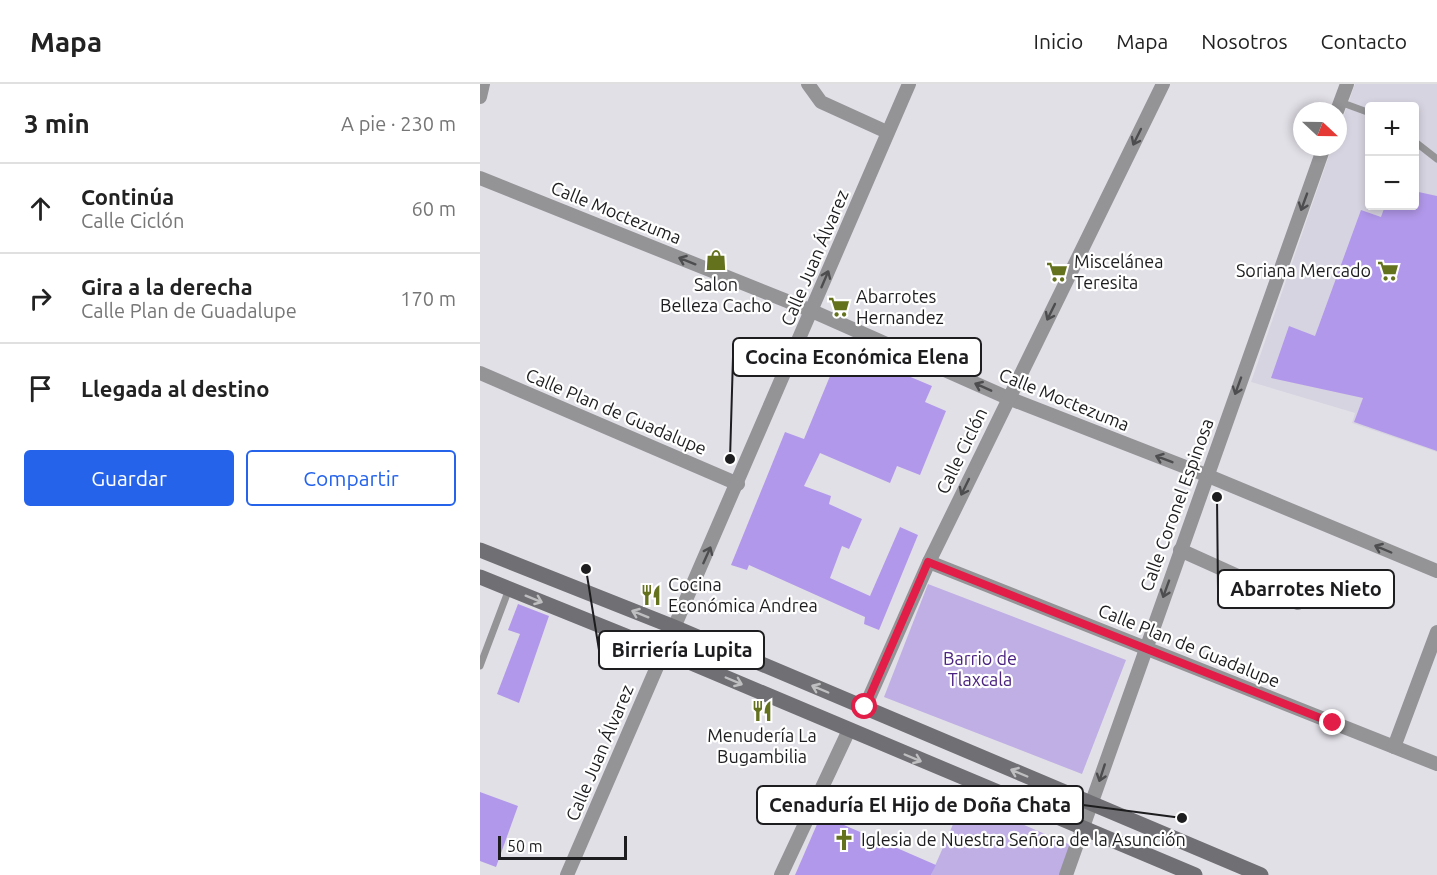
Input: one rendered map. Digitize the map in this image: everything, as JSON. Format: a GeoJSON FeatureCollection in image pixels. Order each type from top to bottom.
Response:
{"type":"FeatureCollection","features":[{"type":"Feature","properties":{"kind":"main road"},"geometry":{"type":"LineString","coordinates":[[480,550],[674,627],[1261,875]]}},
{"type":"Feature","properties":{"kind":"main road"},"geometry":{"type":"LineString","coordinates":[[480,577],[663,651],[1083,830],[1195,875]]}},
{"type":"Feature","properties":{"kind":"street"},"geometry":{"type":"LineString","coordinates":[[480,97],[483,84]]}},
{"type":"Feature","properties":{"kind":"street"},"geometry":{"type":"LineString","coordinates":[[808,84],[821,102],[887,132]]}},
{"type":"Feature","properties":{"kind":"street","name":"Calle Juan Álvarez"},"geometry":{"type":"LineString","coordinates":[[567,875],[909,84]]}},
{"type":"Feature","properties":{"kind":"street","name":"Calle Ciclón"},"geometry":{"type":"LineString","coordinates":[[865,707],[928,562],[1162,84]]}},
{"type":"Feature","properties":{"kind":"street"},"geometry":{"type":"LineString","coordinates":[[1341,102],[1347,84]]}},
{"type":"Feature","properties":{"kind":"street","name":"Calle Coronel Espinosa"},"geometry":{"type":"LineString","coordinates":[[1066,875],[1144,648],[1321,156]]}},
{"type":"Feature","properties":{"kind":"street","name":"Calle Moctezuma"},"geometry":{"type":"LineString","coordinates":[[480,178],[812,311],[1008,398],[1206,475],[1437,571]]}},
{"type":"Feature","properties":{"kind":"street","name":"Calle Plan de Guadalupe"},"geometry":{"type":"LineString","coordinates":[[480,373],[738,483]]}},
{"type":"Feature","properties":{"kind":"street"},"geometry":{"type":"LineString","coordinates":[[1180,550],[1298,603]]}},
{"type":"Feature","properties":{"kind":"street","name":"Calle Plan de Guadalupe"},"geometry":{"type":"LineString","coordinates":[[928,562],[1437,764]]}},
{"type":"Feature","properties":{"kind":"street"},"geometry":{"type":"LineString","coordinates":[[1394,747],[1437,632]]}},
{"type":"Feature","properties":{"kind":"street"},"geometry":{"type":"LineString","coordinates":[[782,875],[849,730]]}},
{"type":"Feature","properties":{"kind":"lane"},"geometry":{"type":"LineString","coordinates":[[1347,109],[1365,112]]}},
{"type":"Feature","properties":{"kind":"lane"},"geometry":{"type":"LineString","coordinates":[[1419,145],[1437,159]]}},
{"type":"Feature","properties":{"kind":"lane"},"geometry":{"type":"LineString","coordinates":[[480,666],[509,589]]}},
{"type":"Feature","properties":{"kind":"shaded area","name":"Soriana Mercado"},"geometry":{"type":"Polygon","coordinates":[[[1355,84],[1437,84],[1437,452],[1352,423],[1355,413],[1251,382],[1329,156],[1347,156],[1347,107],[1355,84]]]}},
{"type":"Feature","properties":{"kind":"green space","name":"Barrio de Tlaxcala"},"geometry":{"type":"Polygon","coordinates":[[[928,584],[1126,660],[1082,774],[884,697],[928,584]]]}},
{"type":"Feature","properties":{"kind":"green space"},"geometry":{"type":"Polygon","coordinates":[[[964,799],[1073,846],[1061,875],[931,875],[964,799]]]}},
{"type":"Feature","properties":{"kind":"building","name":"Soriana Mercado"},"geometry":{"type":"Polygon","coordinates":[[[1419,192],[1437,196],[1437,451],[1354,422],[1363,398],[1271,378],[1289,326],[1315,336],[1361,210],[1381,217],[1384,210],[1419,210],[1419,192]]]}},
{"type":"Feature","properties":{"kind":"building"},"geometry":{"type":"Polygon","coordinates":[[[863,357],[932,386],[925,402],[946,411],[920,475],[897,466],[890,483],[820,453],[804,486],[831,496],[829,504],[862,519],[849,549],[842,546],[830,578],[870,596],[900,527],[918,535],[879,630],[864,624],[865,617],[749,565],[747,570],[731,565],[785,432],[804,439],[835,364],[856,373],[863,357]]]}},
{"type":"Feature","properties":{"kind":"building"},"geometry":{"type":"Polygon","coordinates":[[[518,604],[549,616],[519,703],[497,694],[520,634],[508,630],[518,604]]]}},
{"type":"Feature","properties":{"kind":"building"},"geometry":{"type":"Polygon","coordinates":[[[480,792],[518,806],[496,867],[480,861],[480,792]]]}},
{"type":"Feature","properties":{"kind":"building","name":"Iglesia de Nuestra Señora de la Asunción"},"geometry":{"type":"Polygon","coordinates":[[[821,815],[936,865],[931,875],[795,875],[821,815]]]}},
{"type":"Feature","properties":{"kind":"place","name":"Salon Belleza Cacho"},"geometry":{"type":"Point","coordinates":[716,260]}},
{"type":"Feature","properties":{"kind":"place","name":"Soriana Mercado"},"geometry":{"type":"Point","coordinates":[1388,271]}},
{"type":"Feature","properties":{"kind":"place","name":"Miscelánea Teresita"},"geometry":{"type":"Point","coordinates":[1057,272]}},
{"type":"Feature","properties":{"kind":"place","name":"Abarrotes Hernandez"},"geometry":{"type":"Point","coordinates":[839,307]}},
{"type":"Feature","properties":{"kind":"place","name":"Cocina Económica Elena"},"geometry":{"type":"Point","coordinates":[730,459]}},
{"type":"Feature","properties":{"kind":"place","name":"Abarrotes Nieto"},"geometry":{"type":"Point","coordinates":[1217,497]}},
{"type":"Feature","properties":{"kind":"place","name":"Birriería Lupita"},"geometry":{"type":"Point","coordinates":[586,569]}},
{"type":"Feature","properties":{"kind":"place","name":"Cocina Económica Andrea"},"geometry":{"type":"Point","coordinates":[651,595]}},
{"type":"Feature","properties":{"kind":"place","name":"Menudería La Bugambilia"},"geometry":{"type":"Point","coordinates":[762,711]}},
{"type":"Feature","properties":{"kind":"place","name":"Cenaduría El Hijo de Doña Chata"},"geometry":{"type":"Point","coordinates":[1182,818]}},
{"type":"Feature","properties":{"kind":"place","name":"Iglesia de Nuestra Señora de la Asunción"},"geometry":{"type":"Point","coordinates":[844,840]}},
{"type":"Feature","properties":{"kind":"route"},"geometry":{"type":"LineString","coordinates":[[865,707],[928,562],[1333,723]]}}]}
